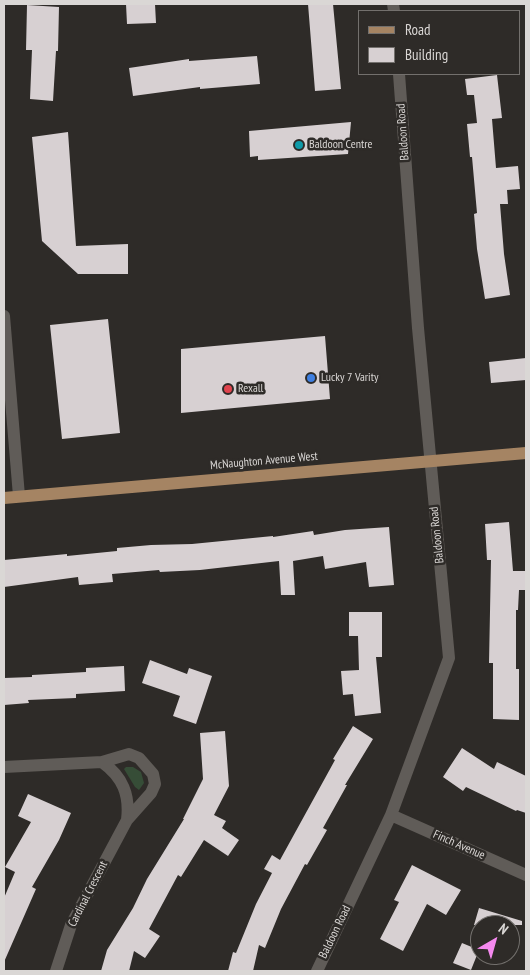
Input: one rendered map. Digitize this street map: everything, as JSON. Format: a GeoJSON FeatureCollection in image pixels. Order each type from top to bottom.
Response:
{"type":"FeatureCollection","features":[{"type":"Feature","properties":{"kind":"main road","name":"McNaughton Avenue West"},"geometry":{"type":"LineString","coordinates":[[4,498],[526,453]]}},
{"type":"Feature","properties":{"kind":"street","name":"Baldoon Road"},"geometry":{"type":"LineString","coordinates":[[317,971],[391,816],[449,658],[430,461],[399,75]]}},
{"type":"Feature","properties":{"kind":"street"},"geometry":{"type":"LineString","coordinates":[[4,316],[19,496]]}},
{"type":"Feature","properties":{"kind":"street","name":"Cardinal Crescent"},"geometry":{"type":"LineString","coordinates":[[4,767],[102,762],[129,754],[139,758],[153,774],[154,784],[151,793],[127,820],[71,925],[56,971]]}},
{"type":"Feature","properties":{"kind":"street","name":"Cardinal Crescent"},"geometry":{"type":"LineString","coordinates":[[102,762],[117,774],[122,784],[127,797],[127,820]]}},
{"type":"Feature","properties":{"kind":"street","name":"Finch Avenue"},"geometry":{"type":"LineString","coordinates":[[391,816],[526,875]]}},
{"type":"Feature","properties":{"kind":"green space"},"geometry":{"type":"Polygon","coordinates":[[[126,767],[133,767],[141,772],[144,783],[139,790],[135,787],[124,769],[126,767]]]}},
{"type":"Feature","properties":{"kind":"building"},"geometry":{"type":"Polygon","coordinates":[[[126,4],[155,4],[156,23],[127,24],[126,4]]]}},
{"type":"Feature","properties":{"kind":"building"},"geometry":{"type":"Polygon","coordinates":[[[308,4],[333,4],[341,89],[315,91],[308,4]]]}},
{"type":"Feature","properties":{"kind":"building"},"geometry":{"type":"Polygon","coordinates":[[[27,5],[59,7],[58,51],[56,51],[53,101],[30,99],[32,50],[26,50],[27,5]]]}},
{"type":"Feature","properties":{"kind":"building"},"geometry":{"type":"Polygon","coordinates":[[[257,56],[260,84],[200,89],[200,87],[133,96],[129,68],[189,59],[189,61],[257,56]]]}},
{"type":"Feature","properties":{"kind":"building"},"geometry":{"type":"Polygon","coordinates":[[[497,75],[502,118],[492,119],[496,168],[518,166],[520,189],[507,190],[508,204],[500,204],[510,295],[485,299],[477,249],[474,214],[477,213],[467,124],[477,123],[474,95],[467,95],[465,79],[497,75]]]}},
{"type":"Feature","properties":{"kind":"building","name":"Baldoon Centre"},"geometry":{"type":"Polygon","coordinates":[[[351,122],[348,154],[258,160],[258,156],[250,157],[249,131],[351,122]]]}},
{"type":"Feature","properties":{"kind":"building"},"geometry":{"type":"Polygon","coordinates":[[[68,132],[76,246],[128,244],[128,274],[78,274],[42,241],[32,137],[68,132]]]}},
{"type":"Feature","properties":{"kind":"building"},"geometry":{"type":"Polygon","coordinates":[[[108,319],[120,433],[62,439],[50,325],[108,319]]]}},
{"type":"Feature","properties":{"kind":"building"},"geometry":{"type":"Polygon","coordinates":[[[325,336],[330,399],[181,413],[181,349],[325,336]]]}},
{"type":"Feature","properties":{"kind":"building"},"geometry":{"type":"Polygon","coordinates":[[[526,358],[526,380],[491,383],[489,362],[526,358]]]}},
{"type":"Feature","properties":{"kind":"building"},"geometry":{"type":"Polygon","coordinates":[[[509,522],[513,571],[526,571],[526,590],[519,590],[518,610],[516,610],[516,669],[519,669],[519,720],[493,719],[493,663],[489,663],[491,560],[487,560],[485,524],[509,522]]]}},
{"type":"Feature","properties":{"kind":"building"},"geometry":{"type":"Polygon","coordinates":[[[389,527],[394,585],[369,587],[366,562],[325,569],[323,556],[293,561],[295,595],[281,595],[279,561],[200,570],[160,572],[159,570],[112,574],[113,582],[79,585],[78,577],[4,587],[4,560],[117,551],[117,548],[151,545],[192,544],[273,537],[313,531],[314,535],[345,530],[389,527]]]}},
{"type":"Feature","properties":{"kind":"building"},"geometry":{"type":"Polygon","coordinates":[[[349,612],[382,612],[382,657],[376,657],[381,713],[355,716],[353,694],[343,695],[341,671],[359,670],[358,636],[349,636],[349,612]]]}},
{"type":"Feature","properties":{"kind":"building"},"geometry":{"type":"Polygon","coordinates":[[[150,660],[187,674],[189,668],[212,676],[196,724],[173,716],[180,696],[142,683],[150,660]]]}},
{"type":"Feature","properties":{"kind":"building"},"geometry":{"type":"Polygon","coordinates":[[[124,666],[125,691],[76,694],[76,698],[28,700],[29,703],[4,705],[4,678],[86,672],[86,668],[124,666]]]}},
{"type":"Feature","properties":{"kind":"building"},"geometry":{"type":"Polygon","coordinates":[[[353,726],[373,739],[345,785],[347,785],[323,828],[327,830],[307,865],[305,864],[281,909],[265,948],[259,945],[253,971],[228,971],[233,952],[236,953],[256,904],[272,873],[264,869],[272,855],[280,860],[335,760],[333,759],[353,726]]]}},
{"type":"Feature","properties":{"kind":"building"},"geometry":{"type":"Polygon","coordinates":[[[225,731],[229,786],[214,815],[226,821],[222,828],[239,840],[228,856],[204,840],[181,877],[178,875],[149,929],[160,936],[145,958],[134,951],[129,971],[101,971],[107,950],[184,819],[203,779],[200,733],[225,731]]]}},
{"type":"Feature","properties":{"kind":"building"},"geometry":{"type":"Polygon","coordinates":[[[462,748],[494,769],[497,762],[526,776],[526,813],[516,811],[466,787],[463,791],[443,777],[462,748]]]}},
{"type":"Feature","properties":{"kind":"building"},"geometry":{"type":"Polygon","coordinates":[[[28,794],[71,813],[59,840],[32,887],[36,889],[4,962],[4,898],[15,872],[5,867],[31,822],[18,816],[28,794]]]}},
{"type":"Feature","properties":{"kind":"building"},"geometry":{"type":"Polygon","coordinates":[[[412,865],[461,890],[446,915],[427,904],[403,951],[380,939],[399,902],[394,900],[412,865]]]}},
{"type":"Feature","properties":{"kind":"building"},"geometry":{"type":"Polygon","coordinates":[[[479,908],[502,915],[477,915],[479,908]]]}},
{"type":"Feature","properties":{"kind":"building"},"geometry":{"type":"Polygon","coordinates":[[[462,943],[470,946],[470,965],[473,965],[471,970],[453,963],[462,943]]]}},
{"type":"Feature","properties":{"kind":"place","name":"Baldoon Centre"},"geometry":{"type":"Point","coordinates":[299,145]}},
{"type":"Feature","properties":{"kind":"place","name":"Lucky 7 Varity"},"geometry":{"type":"Point","coordinates":[311,378]}},
{"type":"Feature","properties":{"kind":"place","name":"Rexall"},"geometry":{"type":"Point","coordinates":[228,389]}}]}
